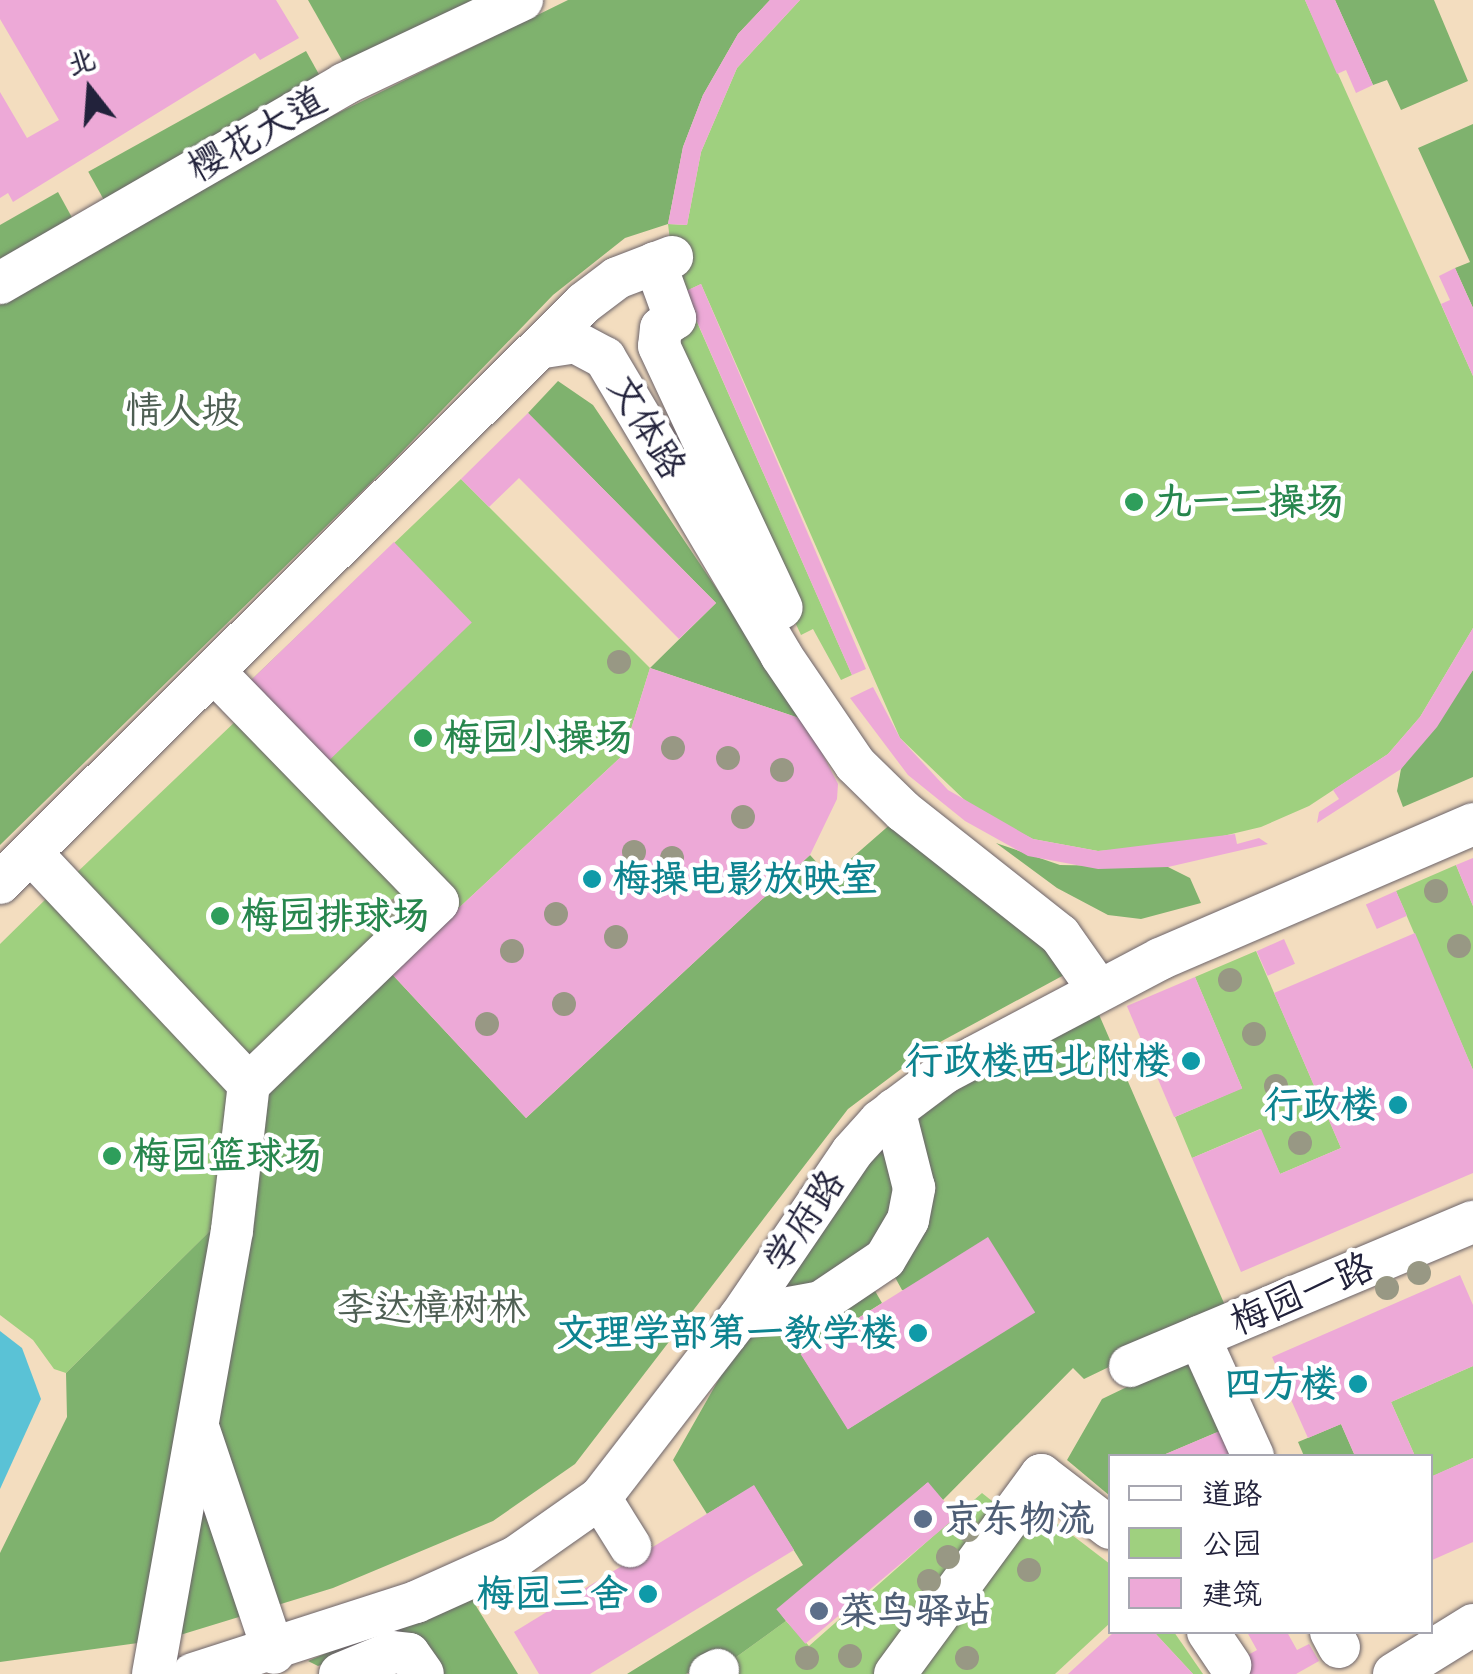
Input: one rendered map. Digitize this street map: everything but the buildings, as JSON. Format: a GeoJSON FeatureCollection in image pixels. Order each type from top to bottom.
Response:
{"type":"FeatureCollection","features":[{"type":"Feature","properties":{"kind":"street","name":"樱花大道"},"geometry":{"type":"LineString","coordinates":[[0,283],[344,84],[522,0]]}},
{"type":"Feature","properties":{"kind":"street"},"geometry":{"type":"LineString","coordinates":[[0,883],[600,288],[664,260],[675,318],[661,328],[659,346],[798,643],[782,655]]}},
{"type":"Feature","properties":{"kind":"street","name":"文体路"},"geometry":{"type":"LineString","coordinates":[[544,347],[586,344],[612,366],[782,655],[872,782],[1060,936],[1098,989]]}},
{"type":"Feature","properties":{"kind":"street"},"geometry":{"type":"LineString","coordinates":[[153,1674],[198,1429],[250,1084],[438,902],[214,672]]}},
{"type":"Feature","properties":{"kind":"street","name":"学府路"},"geometry":{"type":"LineString","coordinates":[[193,1674],[263,1662],[482,1574],[544,1540],[600,1498],[740,1317],[800,1221],[894,1109],[990,1045],[1098,989],[1473,824]]}},
{"type":"Feature","properties":{"kind":"street"},"geometry":{"type":"LineString","coordinates":[[31,853],[250,1084]]}},
{"type":"Feature","properties":{"kind":"street"},"geometry":{"type":"LineString","coordinates":[[740,1317],[820,1302],[885,1259],[908,1220],[914,1188],[894,1109]]}},
{"type":"Feature","properties":{"kind":"street","name":"梅园一路"},"geometry":{"type":"LineString","coordinates":[[1130,1366],[1473,1222]]}},
{"type":"Feature","properties":{"kind":"street"},"geometry":{"type":"LineString","coordinates":[[1199,1337],[1251,1454]]}},
{"type":"Feature","properties":{"kind":"street"},"geometry":{"type":"LineString","coordinates":[[198,1429],[263,1662]]}},
{"type":"Feature","properties":{"kind":"street"},"geometry":{"type":"LineString","coordinates":[[895,1674],[1041,1475],[1108,1526]]}},
{"type":"Feature","properties":{"kind":"street"},"geometry":{"type":"LineString","coordinates":[[600,1498],[630,1546]]}},
{"type":"Feature","properties":{"kind":"street"},"geometry":{"type":"LineString","coordinates":[[1394,1674],[1473,1625]]}},
{"type":"Feature","properties":{"kind":"street"},"geometry":{"type":"LineString","coordinates":[[340,1674],[401,1652],[423,1674]]}},
{"type":"Feature","properties":{"kind":"green space"},"geometry":{"type":"Polygon","coordinates":[[[308,0],[491,0],[347,69],[308,0]]]}},
{"type":"Feature","properties":{"kind":"green space","name":"情人坡"},"geometry":{"type":"Polygon","coordinates":[[[568,0],[770,0],[738,34],[703,95],[683,147],[668,224],[625,238],[553,295],[392,462],[0,845],[0,305],[281,141],[568,0]]]}},
{"type":"Feature","properties":{"kind":"green space","name":"九一二操场"},"geometry":{"type":"Polygon","coordinates":[[[800,0],[1305,0],[1473,376],[1473,628],[1420,717],[1388,754],[1309,806],[1261,827],[1185,845],[1098,851],[1033,839],[975,810],[900,738],[701,284],[684,292],[672,257],[668,224],[687,225],[701,152],[737,68],[800,0]]]}},
{"type":"Feature","properties":{"kind":"green space"},"geometry":{"type":"Polygon","coordinates":[[[1335,0],[1434,0],[1468,81],[1401,110],[1387,80],[1373,85],[1335,0]]]}},
{"type":"Feature","properties":{"kind":"green space"},"geometry":{"type":"Polygon","coordinates":[[[306,51],[323,82],[105,202],[88,172],[306,51]]]}},
{"type":"Feature","properties":{"kind":"green space"},"geometry":{"type":"Polygon","coordinates":[[[1473,124],[1473,308],[1455,268],[1470,262],[1418,148],[1473,124]]]}},
{"type":"Feature","properties":{"kind":"green space"},"geometry":{"type":"Polygon","coordinates":[[[58,192],[75,223],[0,266],[0,225],[58,192]]]}},
{"type":"Feature","properties":{"kind":"green space"},"geometry":{"type":"Polygon","coordinates":[[[693,313],[852,675],[841,680],[813,629],[801,635],[667,346],[693,313]]]}},
{"type":"Feature","properties":{"kind":"green space"},"geometry":{"type":"Polygon","coordinates":[[[558,381],[593,405],[805,720],[650,668],[716,603],[528,413],[558,381]]]}},
{"type":"Feature","properties":{"kind":"green space","name":"梅园小操场"},"geometry":{"type":"Polygon","coordinates":[[[461,479],[650,668],[623,755],[390,972],[251,1068],[69,880],[260,698],[247,684],[461,479]]]}},
{"type":"Feature","properties":{"kind":"green space"},"geometry":{"type":"Polygon","coordinates":[[[1473,670],[1473,777],[1403,807],[1397,791],[1401,769],[1473,670]]]}},
{"type":"Feature","properties":{"kind":"green space","name":"李达樟树林"},"geometry":{"type":"Polygon","coordinates":[[[893,822],[1043,946],[1064,975],[929,1048],[848,1109],[575,1464],[493,1521],[333,1588],[167,1639],[0,1662],[0,1553],[67,1417],[66,1373],[216,1225],[264,1091],[390,972],[526,1118],[810,855],[830,877],[893,822]]]}},
{"type":"Feature","properties":{"kind":"green space"},"geometry":{"type":"Polygon","coordinates":[[[996,843],[1060,865],[1168,867],[1190,878],[1201,903],[1141,919],[1108,915],[1057,888],[996,843]]]}},
{"type":"Feature","properties":{"kind":"green space"},"geometry":{"type":"Polygon","coordinates":[[[1456,865],[1473,906],[1473,1070],[1396,891],[1456,865]]]}},
{"type":"Feature","properties":{"kind":"green space","name":"梅园篮球场"},"geometry":{"type":"Polygon","coordinates":[[[50,895],[231,1087],[216,1225],[66,1373],[54,1369],[33,1340],[0,1315],[0,944],[50,895]]]}},
{"type":"Feature","properties":{"kind":"green space"},"geometry":{"type":"Polygon","coordinates":[[[1256,951],[1341,1148],[1280,1174],[1260,1129],[1192,1158],[1175,1117],[1242,1088],[1195,977],[1256,951]]]}},
{"type":"Feature","properties":{"kind":"green space"},"geometry":{"type":"Polygon","coordinates":[[[1097,1010],[1227,1310],[1084,1379],[1073,1368],[943,1500],[927,1483],[780,1613],[786,1621],[728,1663],[723,1656],[686,1674],[627,1674],[803,1565],[754,1486],[707,1514],[673,1460],[745,1333],[871,1284],[882,1303],[801,1354],[848,1429],[1034,1312],[902,1290],[891,1270],[908,1118],[1097,1010]]]}},
{"type":"Feature","properties":{"kind":"green space"},"geometry":{"type":"Polygon","coordinates":[[[881,1143],[900,1197],[860,1270],[766,1296],[881,1143]]]}},
{"type":"Feature","properties":{"kind":"green space"},"geometry":{"type":"Polygon","coordinates":[[[1187,1358],[1220,1431],[1166,1454],[1108,1454],[1108,1494],[1067,1460],[1102,1399],[1187,1358]]]}},
{"type":"Feature","properties":{"kind":"green space"},"geometry":{"type":"Polygon","coordinates":[[[1473,1366],[1473,1458],[1433,1476],[1433,1454],[1414,1454],[1391,1402],[1473,1366]]]}},
{"type":"Feature","properties":{"kind":"green space"},"geometry":{"type":"Polygon","coordinates":[[[1341,1424],[1354,1454],[1303,1454],[1298,1442],[1341,1424]]]}},
{"type":"Feature","properties":{"kind":"green space"},"geometry":{"type":"Polygon","coordinates":[[[982,1493],[1002,1509],[884,1674],[731,1674],[728,1663],[786,1621],[809,1646],[982,1493]]]}},
{"type":"Feature","properties":{"kind":"green space"},"geometry":{"type":"Polygon","coordinates":[[[1034,1506],[1108,1562],[1108,1625],[1055,1674],[913,1674],[1034,1506]]]}},
{"type":"Feature","properties":{"kind":"green space"},"geometry":{"type":"Polygon","coordinates":[[[468,1593],[518,1674],[439,1674],[395,1638],[318,1666],[308,1661],[468,1593]]]}},
{"type":"Feature","properties":{"kind":"green space"},"geometry":{"type":"Polygon","coordinates":[[[1156,1634],[1175,1634],[1203,1674],[1193,1674],[1156,1634]]]}},
{"type":"Feature","properties":{"kind":"water"},"geometry":{"type":"Polygon","coordinates":[[[0,1331],[22,1348],[41,1399],[0,1489],[0,1331]]]}},
{"type":"Feature","properties":{"kind":"place","name":"九一二操场"},"geometry":{"type":"Point","coordinates":[1134,502]}},
{"type":"Feature","properties":{"kind":"place","name":"梅园小操场"},"geometry":{"type":"Point","coordinates":[423,738]}},
{"type":"Feature","properties":{"kind":"place","name":"梅操电影放映室"},"geometry":{"type":"Point","coordinates":[592,879]}},
{"type":"Feature","properties":{"kind":"place","name":"梅园排球场"},"geometry":{"type":"Point","coordinates":[220,916]}},
{"type":"Feature","properties":{"kind":"place","name":"行政楼西北附楼"},"geometry":{"type":"Point","coordinates":[1191,1061]}},
{"type":"Feature","properties":{"kind":"place","name":"行政楼"},"geometry":{"type":"Point","coordinates":[1398,1105]}},
{"type":"Feature","properties":{"kind":"place","name":"梅园篮球场"},"geometry":{"type":"Point","coordinates":[112,1156]}},
{"type":"Feature","properties":{"kind":"place","name":"文理学部第一教学楼"},"geometry":{"type":"Point","coordinates":[918,1333]}},
{"type":"Feature","properties":{"kind":"place","name":"四方楼"},"geometry":{"type":"Point","coordinates":[1358,1384]}},
{"type":"Feature","properties":{"kind":"place","name":"京东物流"},"geometry":{"type":"Point","coordinates":[923,1519]}},
{"type":"Feature","properties":{"kind":"place","name":"梅园三舍"},"geometry":{"type":"Point","coordinates":[648,1594]}},
{"type":"Feature","properties":{"kind":"place","name":"菜鸟驿站"},"geometry":{"type":"Point","coordinates":[819,1611]}}]}
